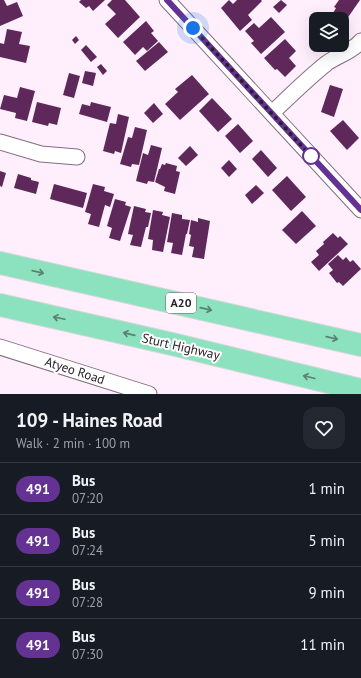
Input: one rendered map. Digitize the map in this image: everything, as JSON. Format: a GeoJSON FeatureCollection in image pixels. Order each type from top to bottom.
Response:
{"type":"FeatureCollection","features":[{"type":"Feature","properties":{"kind":"highway","name":"A20"},"geometry":{"type":"LineString","coordinates":[[0,263],[361,345]]}},
{"type":"Feature","properties":{"kind":"highway","name":"Sturt Highway"},"geometry":{"type":"LineString","coordinates":[[0,305],[172,344],[361,390]]}},
{"type":"Feature","properties":{"kind":"street"},"geometry":{"type":"LineString","coordinates":[[167,0],[361,210]]}},
{"type":"Feature","properties":{"kind":"street"},"geometry":{"type":"LineString","coordinates":[[272,114],[328,62],[354,48],[361,41]]}},
{"type":"Feature","properties":{"kind":"street"},"geometry":{"type":"LineString","coordinates":[[0,142],[41,154],[77,157]]}},
{"type":"Feature","properties":{"kind":"street","name":"Atyeo Road"},"geometry":{"type":"LineString","coordinates":[[0,347],[149,394]]}},
{"type":"Feature","properties":{"kind":"building"},"geometry":{"type":"Polygon","coordinates":[[[0,0],[4,0],[7,6],[17,2],[23,16],[0,26],[0,0]]]}},
{"type":"Feature","properties":{"kind":"building"},"geometry":{"type":"Polygon","coordinates":[[[81,0],[105,0],[93,11],[89,6],[86,8],[79,2],[81,0]]]}},
{"type":"Feature","properties":{"kind":"building"},"geometry":{"type":"Polygon","coordinates":[[[112,0],[125,0],[140,17],[118,38],[105,24],[116,14],[107,5],[112,0]]]}},
{"type":"Feature","properties":{"kind":"building"},"geometry":{"type":"Polygon","coordinates":[[[229,0],[233,4],[237,0],[262,1],[248,15],[252,20],[240,31],[221,8],[229,0]]]}},
{"type":"Feature","properties":{"kind":"building"},"geometry":{"type":"Polygon","coordinates":[[[281,0],[287,5],[279,13],[273,7],[281,0]]]}},
{"type":"Feature","properties":{"kind":"building"},"geometry":{"type":"Polygon","coordinates":[[[339,0],[360,0],[349,16],[349,12],[334,12],[336,8],[334,7],[339,0]]]}},
{"type":"Feature","properties":{"kind":"building"},"geometry":{"type":"Polygon","coordinates":[[[271,17],[285,32],[261,54],[251,43],[254,41],[245,31],[254,23],[259,28],[271,17]]]}},
{"type":"Feature","properties":{"kind":"building"},"geometry":{"type":"Polygon","coordinates":[[[146,21],[154,31],[151,33],[158,41],[147,51],[143,47],[135,55],[123,42],[146,21]]]}},
{"type":"Feature","properties":{"kind":"building"},"geometry":{"type":"Polygon","coordinates":[[[7,29],[22,32],[19,44],[30,46],[26,63],[0,57],[0,43],[4,44],[7,29]]]}},
{"type":"Feature","properties":{"kind":"building"},"geometry":{"type":"Polygon","coordinates":[[[76,36],[79,40],[75,44],[72,40],[76,36]]]}},
{"type":"Feature","properties":{"kind":"building"},"geometry":{"type":"Polygon","coordinates":[[[285,39],[296,51],[289,58],[296,66],[285,77],[277,69],[275,70],[264,58],[285,39]]]}},
{"type":"Feature","properties":{"kind":"building"},"geometry":{"type":"Polygon","coordinates":[[[159,42],[168,52],[145,71],[136,61],[159,42]]]}},
{"type":"Feature","properties":{"kind":"building"},"geometry":{"type":"Polygon","coordinates":[[[86,45],[97,57],[91,62],[81,50],[86,45]]]}},
{"type":"Feature","properties":{"kind":"building"},"geometry":{"type":"Polygon","coordinates":[[[101,64],[107,71],[103,75],[97,67],[101,64]]]}},
{"type":"Feature","properties":{"kind":"building"},"geometry":{"type":"Polygon","coordinates":[[[85,71],[96,73],[93,86],[82,83],[85,71]]]}},
{"type":"Feature","properties":{"kind":"building"},"geometry":{"type":"Polygon","coordinates":[[[69,73],[80,76],[74,98],[63,95],[69,73]]]}},
{"type":"Feature","properties":{"kind":"building"},"geometry":{"type":"Polygon","coordinates":[[[192,75],[209,94],[180,120],[165,104],[178,92],[175,89],[192,75]]]}},
{"type":"Feature","properties":{"kind":"building"},"geometry":{"type":"Polygon","coordinates":[[[330,85],[343,89],[334,117],[321,112],[330,85]]]}},
{"type":"Feature","properties":{"kind":"building"},"geometry":{"type":"Polygon","coordinates":[[[20,87],[35,91],[27,121],[15,118],[16,113],[0,109],[4,95],[17,98],[20,87]]]}},
{"type":"Feature","properties":{"kind":"building"},"geometry":{"type":"Polygon","coordinates":[[[212,98],[232,119],[218,132],[199,111],[212,98]]]}},
{"type":"Feature","properties":{"kind":"building"},"geometry":{"type":"Polygon","coordinates":[[[37,102],[61,108],[57,125],[49,123],[48,126],[32,122],[37,102]]]}},
{"type":"Feature","properties":{"kind":"building"},"geometry":{"type":"Polygon","coordinates":[[[91,102],[111,107],[107,122],[79,114],[82,104],[90,106],[91,102]]]}},
{"type":"Feature","properties":{"kind":"building"},"geometry":{"type":"Polygon","coordinates":[[[154,103],[163,114],[153,123],[144,113],[154,103]]]}},
{"type":"Feature","properties":{"kind":"building"},"geometry":{"type":"Polygon","coordinates":[[[118,114],[129,117],[121,153],[115,151],[114,154],[103,151],[110,123],[116,124],[118,114]]]}},
{"type":"Feature","properties":{"kind":"building"},"geometry":{"type":"Polygon","coordinates":[[[343,120],[359,138],[347,150],[330,131],[343,120]]]}},
{"type":"Feature","properties":{"kind":"building"},"geometry":{"type":"Polygon","coordinates":[[[238,124],[253,141],[240,153],[225,136],[238,124]]]}},
{"type":"Feature","properties":{"kind":"building"},"geometry":{"type":"Polygon","coordinates":[[[135,127],[147,130],[139,165],[132,164],[131,167],[120,164],[128,137],[132,138],[135,127]]]}},
{"type":"Feature","properties":{"kind":"building"},"geometry":{"type":"Polygon","coordinates":[[[151,145],[162,148],[154,182],[148,181],[147,184],[136,181],[143,153],[148,155],[151,145]]]}},
{"type":"Feature","properties":{"kind":"building"},"geometry":{"type":"Polygon","coordinates":[[[190,146],[198,155],[186,166],[178,158],[190,146]]]}},
{"type":"Feature","properties":{"kind":"building"},"geometry":{"type":"Polygon","coordinates":[[[261,150],[277,168],[268,177],[252,159],[261,150]]]}},
{"type":"Feature","properties":{"kind":"building"},"geometry":{"type":"Polygon","coordinates":[[[229,160],[237,169],[229,177],[221,168],[229,160]]]}},
{"type":"Feature","properties":{"kind":"building"},"geometry":{"type":"Polygon","coordinates":[[[166,163],[177,166],[176,171],[180,172],[175,194],[164,191],[165,187],[155,182],[159,169],[162,164],[165,165],[166,163]]]}},
{"type":"Feature","properties":{"kind":"building"},"geometry":{"type":"Polygon","coordinates":[[[0,171],[6,173],[2,187],[0,186],[0,171]]]}},
{"type":"Feature","properties":{"kind":"building"},"geometry":{"type":"Polygon","coordinates":[[[18,174],[39,182],[36,194],[14,188],[18,174]]]}},
{"type":"Feature","properties":{"kind":"building"},"geometry":{"type":"Polygon","coordinates":[[[287,176],[306,197],[291,211],[272,190],[287,176]]]}},
{"type":"Feature","properties":{"kind":"building"},"geometry":{"type":"Polygon","coordinates":[[[54,184],[87,193],[83,208],[50,199],[54,184]]]}},
{"type":"Feature","properties":{"kind":"building"},"geometry":{"type":"Polygon","coordinates":[[[93,184],[105,187],[104,191],[114,194],[110,207],[105,205],[99,227],[88,224],[91,214],[85,212],[93,184]]]}},
{"type":"Feature","properties":{"kind":"building"},"geometry":{"type":"Polygon","coordinates":[[[256,185],[264,193],[252,204],[245,195],[256,185]]]}},
{"type":"Feature","properties":{"kind":"building"},"geometry":{"type":"Polygon","coordinates":[[[115,199],[126,202],[125,205],[131,207],[120,241],[109,238],[112,228],[107,226],[115,199]]]}},
{"type":"Feature","properties":{"kind":"building"},"geometry":{"type":"Polygon","coordinates":[[[134,206],[146,209],[145,212],[151,213],[141,247],[130,245],[133,235],[128,234],[134,206]]]}},
{"type":"Feature","properties":{"kind":"building"},"geometry":{"type":"Polygon","coordinates":[[[153,210],[163,212],[162,215],[170,217],[163,252],[152,250],[153,240],[148,239],[153,210]]]}},
{"type":"Feature","properties":{"kind":"building"},"geometry":{"type":"Polygon","coordinates":[[[302,211],[316,226],[296,244],[282,230],[302,211]]]}},
{"type":"Feature","properties":{"kind":"building"},"geometry":{"type":"Polygon","coordinates":[[[172,213],[182,215],[182,219],[190,220],[182,255],[171,253],[173,243],[167,242],[172,213]]]}},
{"type":"Feature","properties":{"kind":"building"},"geometry":{"type":"Polygon","coordinates":[[[198,218],[210,221],[204,259],[192,257],[194,247],[189,246],[191,220],[198,222],[198,218]]]}},
{"type":"Feature","properties":{"kind":"building"},"geometry":{"type":"Polygon","coordinates":[[[333,233],[338,238],[340,236],[348,244],[319,271],[311,262],[319,255],[316,251],[333,233]]]}},
{"type":"Feature","properties":{"kind":"building"},"geometry":{"type":"Polygon","coordinates":[[[338,255],[343,260],[346,257],[350,262],[353,260],[361,269],[343,286],[339,282],[337,283],[329,273],[333,270],[328,264],[338,255]]]}},
{"type":"Feature","properties":{"kind":"bus line","name":"491"},"geometry":{"type":"LineString","coordinates":[[167,0],[361,210]]}},
{"type":"Feature","properties":{"kind":"route"},"geometry":{"type":"LineString","coordinates":[[193,28],[311,156]]}}]}
